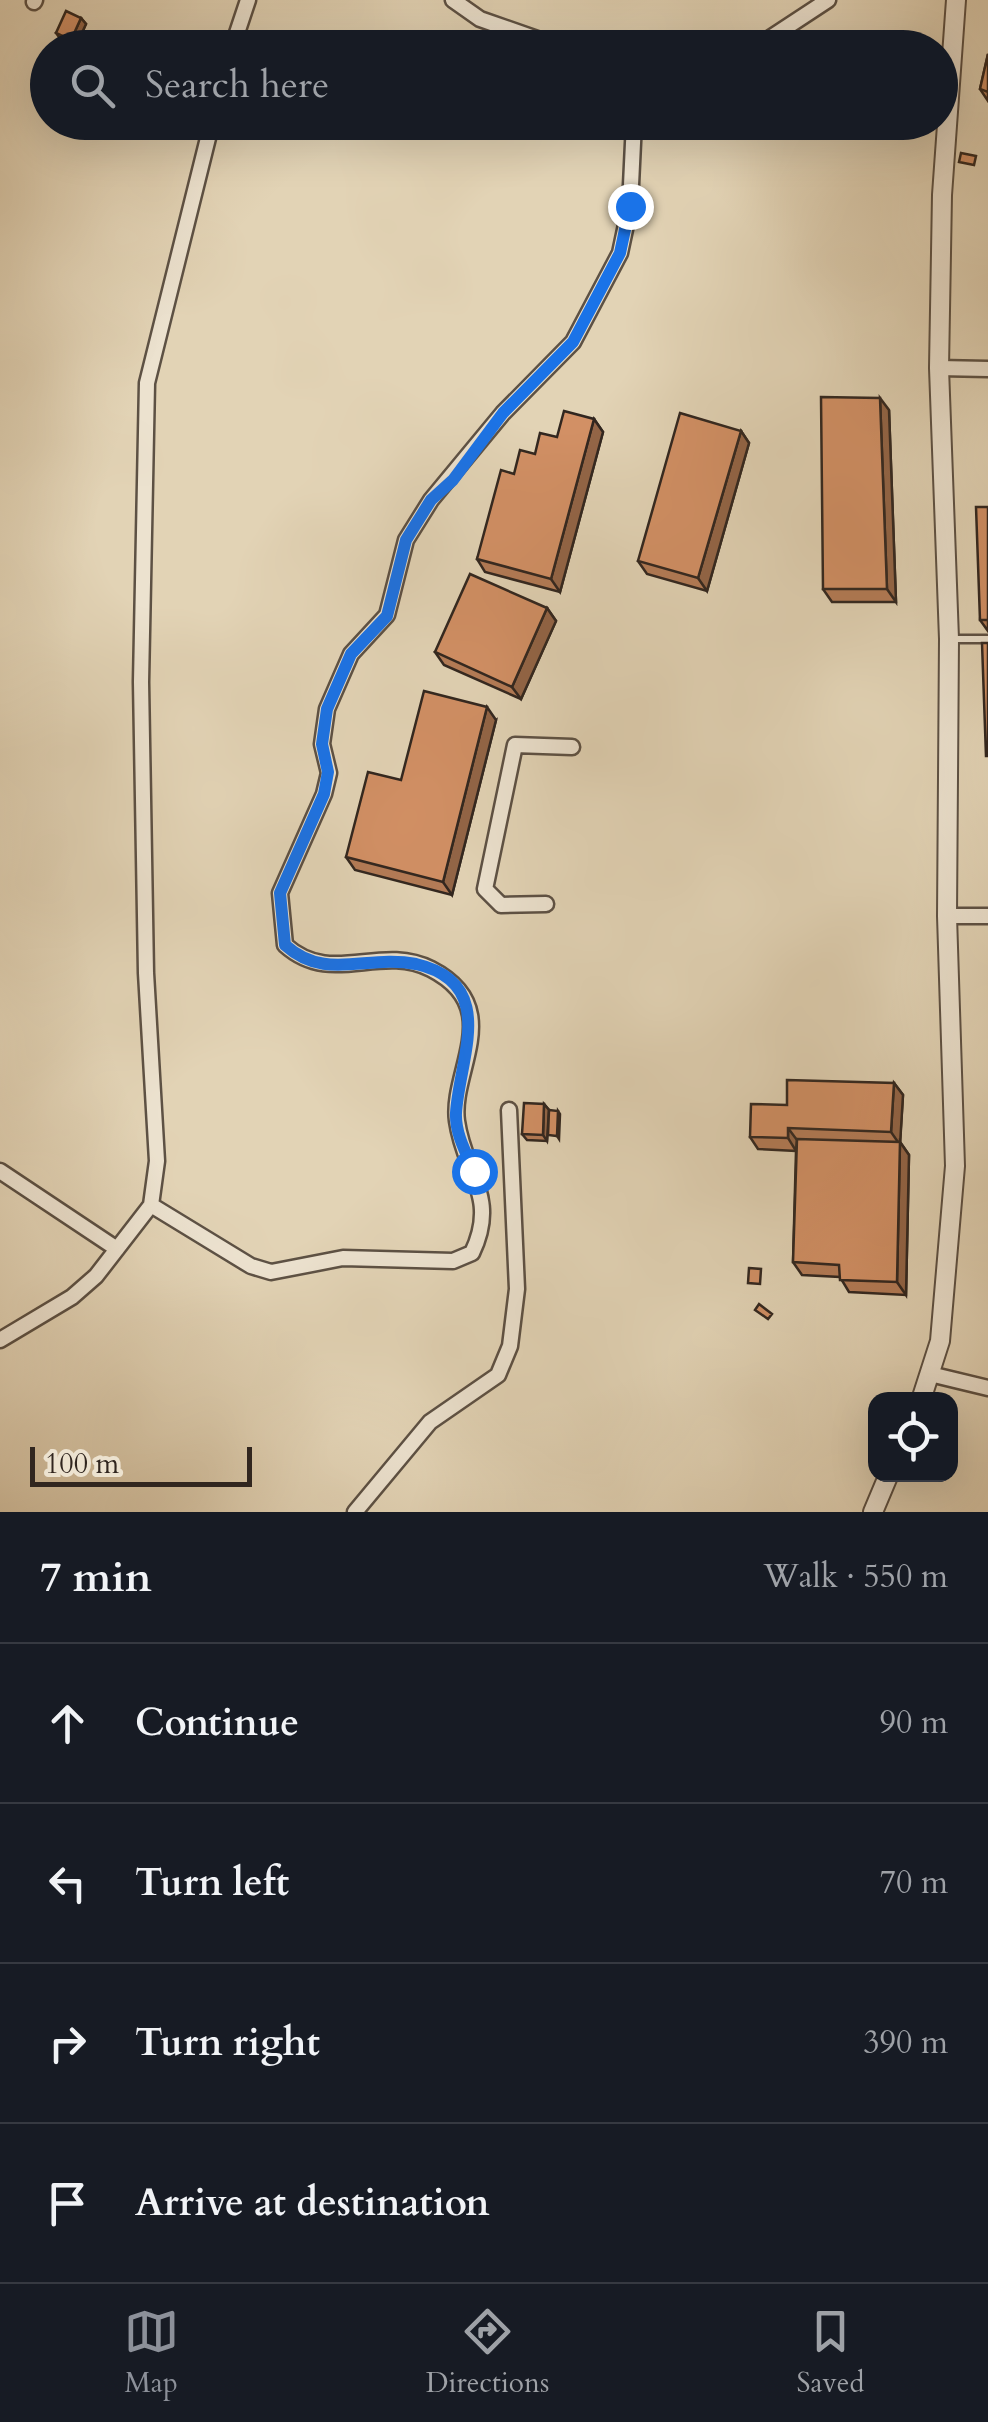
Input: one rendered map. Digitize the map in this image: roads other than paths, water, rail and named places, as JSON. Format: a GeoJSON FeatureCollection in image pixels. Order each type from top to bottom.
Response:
{"type":"FeatureCollection","features":[{"type":"Feature","properties":{"kind":"street"},"geometry":{"type":"LineString","coordinates":[[238,30],[248,0]]}},
{"type":"Feature","properties":{"kind":"street"},"geometry":{"type":"LineString","coordinates":[[453,0],[480,19],[512,30]]}},
{"type":"Feature","properties":{"kind":"street"},"geometry":{"type":"LineString","coordinates":[[782,30],[828,0]]}},
{"type":"Feature","properties":{"kind":"street"},"geometry":{"type":"LineString","coordinates":[[954,30],[956,0]]}},
{"type":"Feature","properties":{"kind":"street"},"geometry":{"type":"LineString","coordinates":[[0,1340],[72,1298],[151,1205],[157,1162],[144,915],[140,682],[144,427],[148,383],[208,140]]}},
{"type":"Feature","properties":{"kind":"street"},"geometry":{"type":"LineString","coordinates":[[151,1205],[251,1266],[271,1272],[343,1258],[453,1260],[472,1253],[481,1234],[484,1197],[459,1138],[456,1114],[472,1036],[464,1002],[450,982],[427,967],[392,959],[333,966],[304,962],[285,945],[280,893],[324,794],[328,772],[322,744],[327,709],[351,654],[387,616],[406,540],[431,500],[453,480],[503,413],[573,342],[620,253],[630,206],[633,140]]}},
{"type":"Feature","properties":{"kind":"street"},"geometry":{"type":"LineString","coordinates":[[924,1392],[946,1300],[955,1166],[948,916],[949,639],[939,368],[945,140]]}},
{"type":"Feature","properties":{"kind":"street"},"geometry":{"type":"LineString","coordinates":[[939,368],[988,369]]}},
{"type":"Feature","properties":{"kind":"street"},"geometry":{"type":"LineString","coordinates":[[546,904],[501,906],[485,889],[514,745],[572,748]]}},
{"type":"Feature","properties":{"kind":"street"},"geometry":{"type":"LineString","coordinates":[[948,916],[988,916]]}},
{"type":"Feature","properties":{"kind":"street"},"geometry":{"type":"LineString","coordinates":[[355,1512],[430,1422],[498,1375],[510,1346],[517,1289],[508,1110]]}},
{"type":"Feature","properties":{"kind":"street"},"geometry":{"type":"LineString","coordinates":[[0,1170],[116,1250]]}},
{"type":"Feature","properties":{"kind":"street"},"geometry":{"type":"LineString","coordinates":[[930,1374],[988,1388]]}},
{"type":"Feature","properties":{"kind":"street"},"geometry":{"type":"LineString","coordinates":[[873,1512],[886,1482]]}},
{"type":"Feature","properties":{"kind":"lane"},"geometry":{"type":"LineString","coordinates":[[949,639],[988,638]]}}]}
